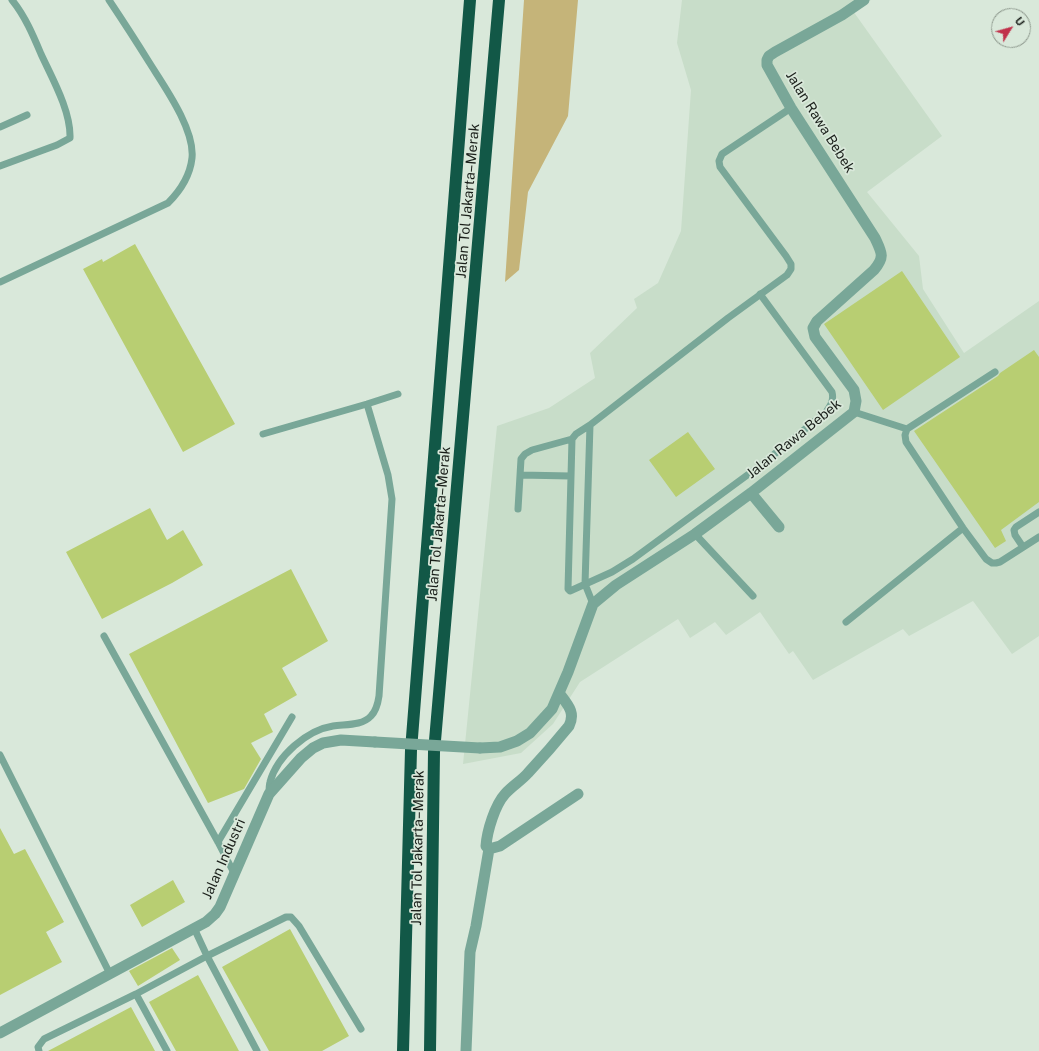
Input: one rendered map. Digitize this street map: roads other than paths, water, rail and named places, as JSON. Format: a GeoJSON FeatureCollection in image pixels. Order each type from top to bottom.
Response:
{"type":"FeatureCollection","features":[{"type":"Feature","properties":{"kind":"highway","name":"Jalan Tol Jakarta–Merak"},"geometry":{"type":"LineString","coordinates":[[403,1051],[411,750],[470,0]]}},
{"type":"Feature","properties":{"kind":"highway","name":"Jalan Tol Jakarta–Merak"},"geometry":{"type":"LineString","coordinates":[[430,1051],[434,752],[499,0]]}},
{"type":"Feature","properties":{"kind":"street","name":"Jalan Rawa Bebek"},"geometry":{"type":"LineString","coordinates":[[593,604],[616,585],[695,534],[854,412],[856,401],[854,390],[815,337],[813,328],[817,321],[874,270],[881,262],[881,251],[875,238],[791,108],[767,65],[767,60],[769,56],[786,45],[842,15],[864,0]]}},
{"type":"Feature","properties":{"kind":"street"},"geometry":{"type":"LineString","coordinates":[[750,493],[779,527]]}},
{"type":"Feature","properties":{"kind":"street"},"geometry":{"type":"LineString","coordinates":[[466,1051],[470,952],[489,849],[486,846],[488,833],[501,799],[546,754],[571,722],[572,712],[559,693],[593,604]]}},
{"type":"Feature","properties":{"kind":"street","name":"Jalan Industri"},"geometry":{"type":"LineString","coordinates":[[0,1033],[206,922],[215,914],[220,907],[268,794],[301,758],[313,748],[323,743],[341,740],[480,748],[500,747],[518,741],[530,733],[552,709],[559,693]]}},
{"type":"Feature","properties":{"kind":"street"},"geometry":{"type":"LineString","coordinates":[[489,849],[500,846],[578,794]]}},
{"type":"Feature","properties":{"kind":"lane"},"geometry":{"type":"LineString","coordinates":[[0,166],[57,145],[70,138],[67,115],[56,87],[21,11],[12,0]]}},
{"type":"Feature","properties":{"kind":"lane"},"geometry":{"type":"LineString","coordinates":[[0,282],[168,204],[180,191],[188,175],[192,159],[192,144],[179,109],[109,0]]}},
{"type":"Feature","properties":{"kind":"lane"},"geometry":{"type":"LineString","coordinates":[[518,509],[521,459],[525,454],[532,450],[572,439],[576,434],[590,425],[728,318],[787,275],[792,266],[720,167],[719,157],[791,108]]}},
{"type":"Feature","properties":{"kind":"lane"},"geometry":{"type":"LineString","coordinates":[[0,127],[27,115]]}},
{"type":"Feature","properties":{"kind":"lane"},"geometry":{"type":"LineString","coordinates":[[572,439],[568,589],[570,591],[612,572],[633,559],[761,465],[826,412],[831,405],[834,397],[832,392],[760,294]]}},
{"type":"Feature","properties":{"kind":"lane"},"geometry":{"type":"LineString","coordinates":[[995,372],[907,429],[906,442],[963,528],[986,559],[996,564],[1039,537]]}},
{"type":"Feature","properties":{"kind":"lane"},"geometry":{"type":"LineString","coordinates":[[263,434],[398,394]]}},
{"type":"Feature","properties":{"kind":"lane"},"geometry":{"type":"LineString","coordinates":[[268,794],[270,781],[279,764],[290,750],[304,738],[318,730],[332,726],[361,722],[371,717],[377,706],[379,696],[392,499],[388,476],[367,404]]}},
{"type":"Feature","properties":{"kind":"lane"},"geometry":{"type":"LineString","coordinates":[[854,412],[907,429]]}},
{"type":"Feature","properties":{"kind":"lane"},"geometry":{"type":"LineString","coordinates":[[590,425],[585,584],[593,604]]}},
{"type":"Feature","properties":{"kind":"lane"},"geometry":{"type":"LineString","coordinates":[[520,475],[571,476]]}},
{"type":"Feature","properties":{"kind":"lane"},"geometry":{"type":"LineString","coordinates":[[1023,547],[1014,530],[1016,527],[1039,512]]}},
{"type":"Feature","properties":{"kind":"lane"},"geometry":{"type":"LineString","coordinates":[[846,622],[963,528]]}},
{"type":"Feature","properties":{"kind":"lane"},"geometry":{"type":"LineString","coordinates":[[695,534],[753,596]]}},
{"type":"Feature","properties":{"kind":"lane"},"geometry":{"type":"LineString","coordinates":[[104,636],[234,873]]}},
{"type":"Feature","properties":{"kind":"lane"},"geometry":{"type":"LineString","coordinates":[[218,842],[292,717]]}},
{"type":"Feature","properties":{"kind":"lane"},"geometry":{"type":"LineString","coordinates":[[0,755],[110,974]]}},
{"type":"Feature","properties":{"kind":"lane"},"geometry":{"type":"LineString","coordinates":[[39,1051],[38,1047],[44,1039],[136,994],[207,956],[286,917],[291,917],[299,926],[361,1029]]}},
{"type":"Feature","properties":{"kind":"lane"},"geometry":{"type":"LineString","coordinates":[[194,928],[257,1051]]}},
{"type":"Feature","properties":{"kind":"lane"},"geometry":{"type":"LineString","coordinates":[[136,994],[167,1051]]}}]}
